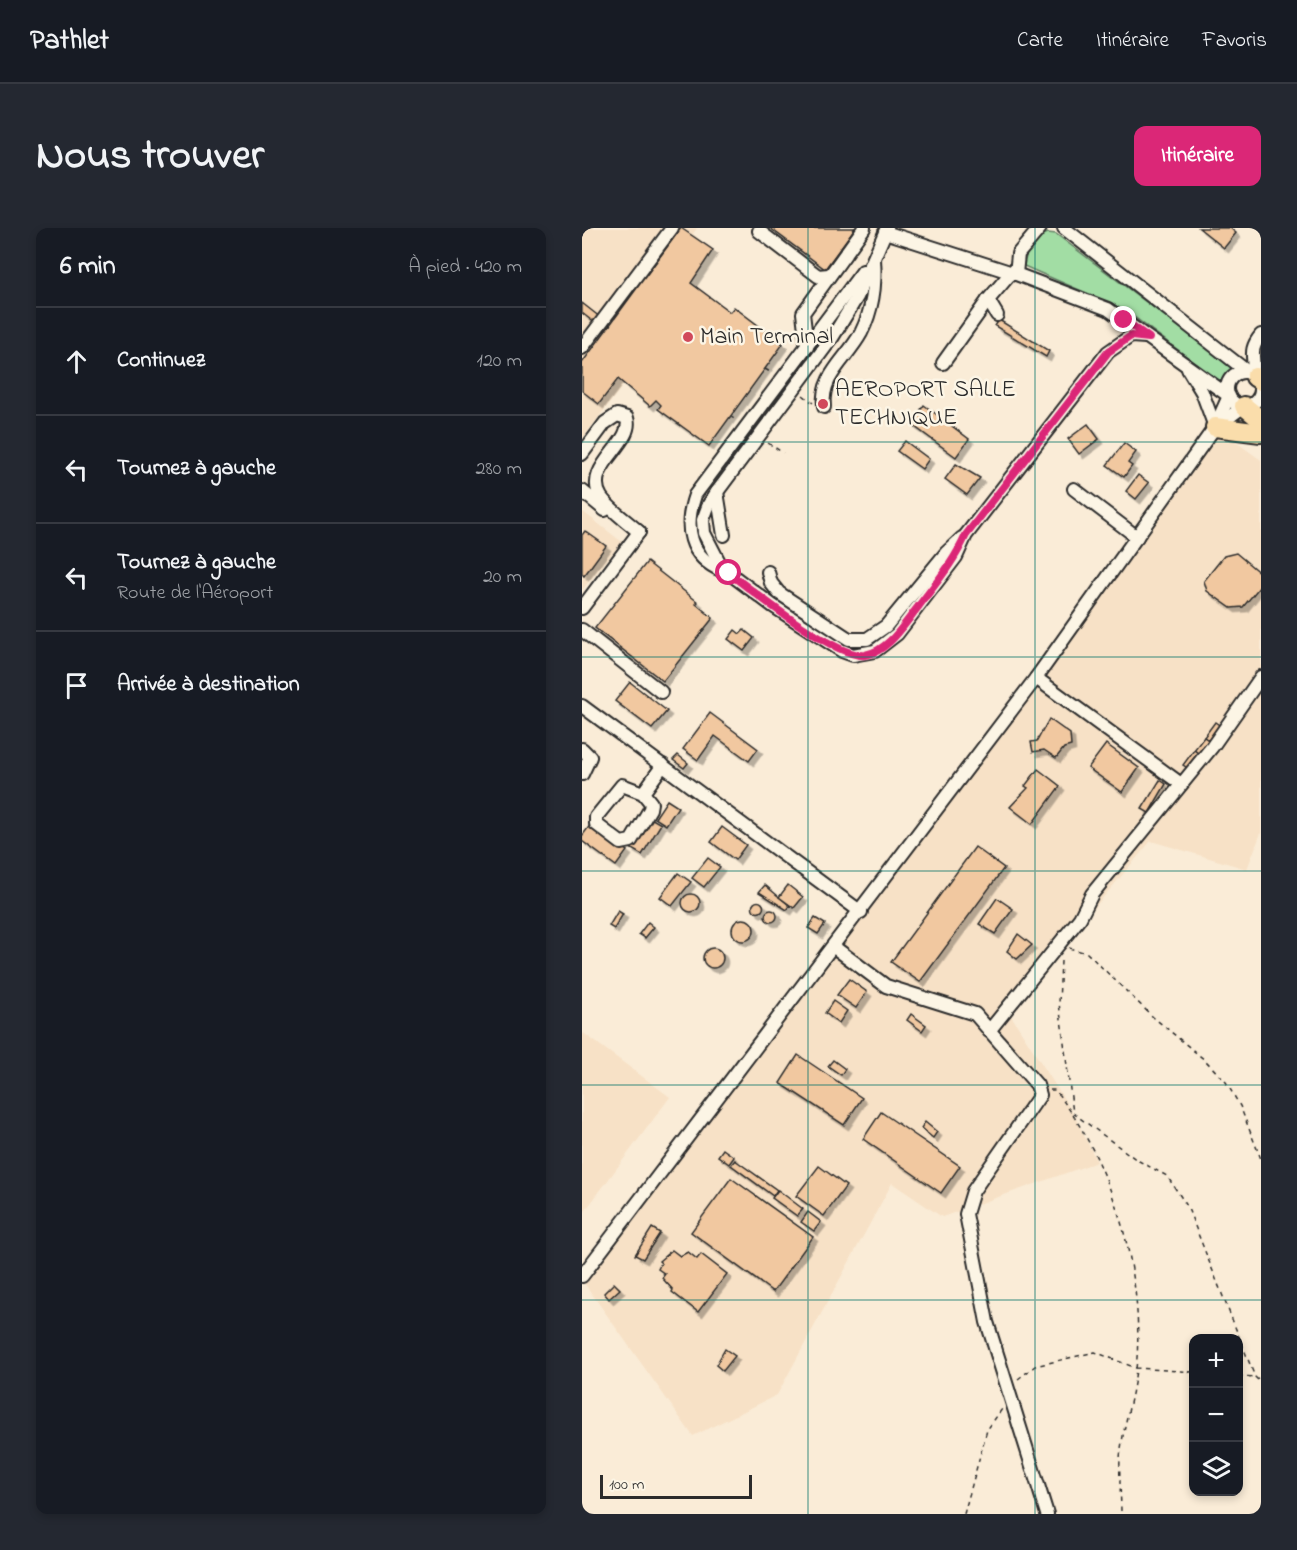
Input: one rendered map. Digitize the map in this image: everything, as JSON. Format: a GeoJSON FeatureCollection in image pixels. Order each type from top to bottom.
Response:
{"type":"FeatureCollection","features":[{"type":"Feature","properties":{"kind":"highway"},"geometry":{"type":"LineString","coordinates":[[1236,401],[1261,420]]}},
{"type":"Feature","properties":{"kind":"highway"},"geometry":{"type":"LineString","coordinates":[[1215,427],[1261,433]]}},
{"type":"Feature","properties":{"kind":"street"},"geometry":{"type":"LineString","coordinates":[[582,348],[672,228]]}},
{"type":"Feature","properties":{"kind":"street"},"geometry":{"type":"LineString","coordinates":[[807,347],[802,323],[803,313],[864,228]]}},
{"type":"Feature","properties":{"kind":"street"},"geometry":{"type":"LineString","coordinates":[[943,363],[988,300],[1014,274],[1018,254],[1040,228]]}},
{"type":"Feature","properties":{"kind":"street"},"geometry":{"type":"LineString","coordinates":[[582,1276],[861,912],[1036,678],[1215,427],[1236,401],[1258,398],[1261,387],[1254,377],[1064,228]]}},
{"type":"Feature","properties":{"kind":"street"},"geometry":{"type":"LineString","coordinates":[[729,573],[710,548],[704,533],[703,520],[709,504],[832,338],[857,297],[886,230],[1108,309],[1236,401]]}},
{"type":"Feature","properties":{"kind":"street"},"geometry":{"type":"LineString","coordinates":[[759,231],[818,276],[829,275]]}},
{"type":"Feature","properties":{"kind":"street"},"geometry":{"type":"LineString","coordinates":[[822,408],[818,389],[822,379],[866,318],[875,283],[874,255]]}},
{"type":"Feature","properties":{"kind":"street"},"geometry":{"type":"LineString","coordinates":[[874,255],[807,347],[744,426],[695,495],[688,515],[692,545],[715,568],[729,573],[842,651],[866,655],[885,646],[897,634],[956,556],[966,535]]}},
{"type":"Feature","properties":{"kind":"street"},"geometry":{"type":"LineString","coordinates":[[988,300],[997,315]]}},
{"type":"Feature","properties":{"kind":"street"},"geometry":{"type":"LineString","coordinates":[[1254,377],[1251,353],[1253,345],[1261,335]]}},
{"type":"Feature","properties":{"kind":"street"},"geometry":{"type":"LineString","coordinates":[[764,571],[779,593],[849,639],[867,639],[877,634],[946,553],[966,535],[1108,352],[1131,336],[1149,338]]}},
{"type":"Feature","properties":{"kind":"street"},"geometry":{"type":"LineString","coordinates":[[1186,365],[1202,392],[1215,427]]}},
{"type":"Feature","properties":{"kind":"street"},"geometry":{"type":"LineString","coordinates":[[1236,401],[1230,380],[1238,374],[1254,377]]}},
{"type":"Feature","properties":{"kind":"street"},"geometry":{"type":"LineString","coordinates":[[1215,427],[1236,401]]}},
{"type":"Feature","properties":{"kind":"street"},"geometry":{"type":"LineString","coordinates":[[582,454],[605,423],[617,415],[627,418],[627,430],[598,473],[597,489],[602,498],[639,532]]}},
{"type":"Feature","properties":{"kind":"street"},"geometry":{"type":"LineString","coordinates":[[1074,489],[1137,537]]}},
{"type":"Feature","properties":{"kind":"street"},"geometry":{"type":"LineString","coordinates":[[582,492],[610,514],[639,532]]}},
{"type":"Feature","properties":{"kind":"street"},"geometry":{"type":"LineString","coordinates":[[717,492],[724,535]]}},
{"type":"Feature","properties":{"kind":"street"},"geometry":{"type":"LineString","coordinates":[[582,608],[639,532]]}},
{"type":"Feature","properties":{"kind":"street"},"geometry":{"type":"LineString","coordinates":[[582,630],[661,692]]}},
{"type":"Feature","properties":{"kind":"street"},"geometry":{"type":"LineString","coordinates":[[989,1031],[1080,918],[1092,894],[1212,747],[1261,677]]}},
{"type":"Feature","properties":{"kind":"street"},"geometry":{"type":"LineString","coordinates":[[1036,678],[1181,784]]}},
{"type":"Feature","properties":{"kind":"street"},"geometry":{"type":"LineString","coordinates":[[584,711],[663,765],[861,912]]}},
{"type":"Feature","properties":{"kind":"street"},"geometry":{"type":"LineString","coordinates":[[582,749],[590,757],[582,774]]}},
{"type":"Feature","properties":{"kind":"street"},"geometry":{"type":"LineString","coordinates":[[643,793],[663,765]]}},
{"type":"Feature","properties":{"kind":"street"},"geometry":{"type":"LineString","coordinates":[[622,785],[643,793],[651,803],[650,809],[631,841],[621,843],[596,824],[596,818],[622,785]]}},
{"type":"Feature","properties":{"kind":"street"},"geometry":{"type":"LineString","coordinates":[[834,947],[886,986],[975,1014],[1038,1089],[1040,1095],[973,1191],[966,1214],[987,1322],[1047,1514]]}},
{"type":"Feature","properties":{"kind":"path"},"geometry":{"type":"LineString","coordinates":[[1062,946],[1087,953],[1153,1017],[1206,1061],[1226,1082],[1240,1106],[1261,1159]]}},
{"type":"Feature","properties":{"kind":"path"},"geometry":{"type":"LineString","coordinates":[[1061,957],[1059,1003],[1073,1113],[1137,1160],[1167,1176],[1187,1206],[1255,1377],[1261,1383]]}},
{"type":"Feature","properties":{"kind":"path"},"geometry":{"type":"LineString","coordinates":[[1038,1089],[1055,1090],[1073,1113],[1122,1223],[1131,1261],[1136,1368],[1120,1458],[1121,1514]]}},
{"type":"Feature","properties":{"kind":"path"},"geometry":{"type":"LineString","coordinates":[[1008,1387],[1035,1366],[1095,1352],[1136,1368],[1189,1372]]}},
{"type":"Feature","properties":{"kind":"path"},"geometry":{"type":"LineString","coordinates":[[1243,1376],[1255,1377]]}},
{"type":"Feature","properties":{"kind":"path"},"geometry":{"type":"LineString","coordinates":[[964,1514],[987,1430],[1002,1408]]}},
{"type":"Feature","properties":{"kind":"shaded area","name":"Main Terminal"},"geometry":{"type":"Polygon","coordinates":[[[582,228],[697,228],[693,234],[713,250],[691,283],[730,311],[734,307],[783,344],[709,446],[658,409],[661,405],[656,400],[650,406],[624,384],[582,439],[582,228]]]}},
{"type":"Feature","properties":{"kind":"shaded area"},"geometry":{"type":"Polygon","coordinates":[[[1215,427],[1261,460],[1261,833],[1247,869],[1151,841],[1062,946],[1010,1014],[1073,1113],[1097,1162],[942,1217],[892,1183],[777,1395],[693,1436],[582,1280],[1215,427]]]}},
{"type":"Feature","properties":{"kind":"shaded area"},"geometry":{"type":"Polygon","coordinates":[[[582,511],[622,542],[582,590],[582,511]]]}},
{"type":"Feature","properties":{"kind":"shaded area"},"geometry":{"type":"Polygon","coordinates":[[[582,1032],[670,1097],[582,1215],[582,1032]]]}},
{"type":"Feature","properties":{"kind":"green space"},"geometry":{"type":"Polygon","coordinates":[[[1048,233],[1056,234],[1232,367],[1221,382],[1130,314],[1024,266],[1026,256],[1032,246],[1048,233]]]}},
{"type":"Feature","properties":{"kind":"building","name":"Main Terminal"},"geometry":{"type":"Polygon","coordinates":[[[681,228],[713,250],[691,283],[730,312],[734,307],[783,344],[709,446],[658,409],[661,405],[656,400],[650,406],[618,379],[599,404],[582,391],[582,363],[681,228]]]}},
{"type":"Feature","properties":{"kind":"building"},"geometry":{"type":"Polygon","coordinates":[[[770,228],[855,228],[825,269],[770,228]]]}},
{"type":"Feature","properties":{"kind":"building"},"geometry":{"type":"Polygon","coordinates":[[[1199,228],[1230,228],[1236,233],[1224,248],[1199,228]]]}},
{"type":"Feature","properties":{"kind":"building"},"geometry":{"type":"Polygon","coordinates":[[[582,303],[610,325],[605,331],[582,313],[582,303]]]}},
{"type":"Feature","properties":{"kind":"building"},"geometry":{"type":"Polygon","coordinates":[[[999,320],[1049,351],[1046,357],[995,326],[999,320]]]}},
{"type":"Feature","properties":{"kind":"building"},"geometry":{"type":"Polygon","coordinates":[[[924,405],[969,439],[956,457],[911,424],[924,405]]]}},
{"type":"Feature","properties":{"kind":"building"},"geometry":{"type":"Polygon","coordinates":[[[1088,424],[1099,439],[1079,454],[1068,439],[1088,424]]]}},
{"type":"Feature","properties":{"kind":"building"},"geometry":{"type":"Polygon","coordinates":[[[905,441],[929,459],[922,469],[897,451],[905,441]]]}},
{"type":"Feature","properties":{"kind":"building"},"geometry":{"type":"Polygon","coordinates":[[[1124,443],[1136,452],[1128,463],[1132,466],[1124,477],[1107,465],[1124,443]]]}},
{"type":"Feature","properties":{"kind":"building"},"geometry":{"type":"Polygon","coordinates":[[[956,464],[980,478],[967,495],[945,479],[956,464]]]}},
{"type":"Feature","properties":{"kind":"building"},"geometry":{"type":"Polygon","coordinates":[[[1138,475],[1149,483],[1136,499],[1126,491],[1138,475]]]}},
{"type":"Feature","properties":{"kind":"building"},"geometry":{"type":"Polygon","coordinates":[[[585,531],[606,546],[584,576],[582,574],[582,535],[585,531]]]}},
{"type":"Feature","properties":{"kind":"building"},"geometry":{"type":"Polygon","coordinates":[[[1236,553],[1261,574],[1261,585],[1243,607],[1231,608],[1207,591],[1204,581],[1224,556],[1236,553]]]}},
{"type":"Feature","properties":{"kind":"building"},"geometry":{"type":"Polygon","coordinates":[[[647,562],[698,602],[696,604],[713,618],[663,681],[595,628],[647,562]]]}},
{"type":"Feature","properties":{"kind":"building"},"geometry":{"type":"Polygon","coordinates":[[[735,630],[740,634],[744,630],[754,638],[744,651],[728,639],[735,630]]]}},
{"type":"Feature","properties":{"kind":"building"},"geometry":{"type":"Polygon","coordinates":[[[630,682],[667,711],[652,729],[615,701],[630,682]]]}},
{"type":"Feature","properties":{"kind":"building"},"geometry":{"type":"Polygon","coordinates":[[[710,713],[758,749],[749,761],[715,736],[698,760],[683,749],[710,713]]]}},
{"type":"Feature","properties":{"kind":"building"},"geometry":{"type":"Polygon","coordinates":[[[1049,719],[1070,734],[1071,746],[1064,748],[1056,758],[1044,750],[1033,752],[1031,742],[1037,741],[1049,719]]]}},
{"type":"Feature","properties":{"kind":"building"},"geometry":{"type":"Polygon","coordinates":[[[1215,722],[1222,727],[1211,742],[1204,737],[1215,722]]]}},
{"type":"Feature","properties":{"kind":"building"},"geometry":{"type":"Polygon","coordinates":[[[1204,737],[1211,742],[1201,755],[1194,750],[1204,737]]]}},
{"type":"Feature","properties":{"kind":"building"},"geometry":{"type":"Polygon","coordinates":[[[1106,744],[1139,768],[1122,792],[1088,768],[1106,744]]]}},
{"type":"Feature","properties":{"kind":"building"},"geometry":{"type":"Polygon","coordinates":[[[1194,750],[1199,754],[1189,769],[1183,765],[1194,750]]]}},
{"type":"Feature","properties":{"kind":"building"},"geometry":{"type":"Polygon","coordinates":[[[678,755],[688,763],[684,768],[673,760],[678,755]]]}},
{"type":"Feature","properties":{"kind":"building"},"geometry":{"type":"Polygon","coordinates":[[[1038,769],[1060,786],[1032,824],[1010,807],[1028,788],[1025,786],[1038,769]]]}},
{"type":"Feature","properties":{"kind":"building"},"geometry":{"type":"Polygon","coordinates":[[[1160,780],[1166,784],[1149,813],[1142,809],[1160,780]]]}},
{"type":"Feature","properties":{"kind":"building"},"geometry":{"type":"Polygon","coordinates":[[[667,800],[678,807],[666,825],[655,818],[667,800]]]}},
{"type":"Feature","properties":{"kind":"building"},"geometry":{"type":"Polygon","coordinates":[[[649,817],[661,824],[642,855],[630,848],[649,817]]]}},
{"type":"Feature","properties":{"kind":"building"},"geometry":{"type":"Polygon","coordinates":[[[591,824],[627,851],[616,866],[582,841],[582,836],[591,824]]]}},
{"type":"Feature","properties":{"kind":"building"},"geometry":{"type":"Polygon","coordinates":[[[722,827],[746,845],[735,860],[711,842],[722,827]]]}},
{"type":"Feature","properties":{"kind":"building"},"geometry":{"type":"Polygon","coordinates":[[[975,847],[1004,868],[920,982],[891,962],[975,847]]]}},
{"type":"Feature","properties":{"kind":"building"},"geometry":{"type":"Polygon","coordinates":[[[708,858],[720,867],[704,887],[692,878],[708,858]]]}},
{"type":"Feature","properties":{"kind":"building"},"geometry":{"type":"Polygon","coordinates":[[[678,873],[691,882],[672,906],[660,897],[678,873]]]}},
{"type":"Feature","properties":{"kind":"building"},"geometry":{"type":"Polygon","coordinates":[[[765,885],[790,906],[787,910],[759,892],[765,885]]]}},
{"type":"Feature","properties":{"kind":"building"},"geometry":{"type":"Polygon","coordinates":[[[788,885],[803,897],[794,908],[779,897],[788,885]]]}},
{"type":"Feature","properties":{"kind":"building"},"geometry":{"type":"Polygon","coordinates":[[[691,894],[697,897],[700,903],[697,909],[691,912],[685,909],[682,903],[685,897],[691,894]]]}},
{"type":"Feature","properties":{"kind":"building"},"geometry":{"type":"Polygon","coordinates":[[[997,898],[1013,909],[995,934],[979,924],[997,898]]]}},
{"type":"Feature","properties":{"kind":"building"},"geometry":{"type":"Polygon","coordinates":[[[758,901],[764,907],[758,913],[752,907],[758,901]]]}},
{"type":"Feature","properties":{"kind":"building"},"geometry":{"type":"Polygon","coordinates":[[[771,910],[777,916],[771,922],[765,916],[771,910]]]}},
{"type":"Feature","properties":{"kind":"building"},"geometry":{"type":"Polygon","coordinates":[[[618,911],[623,914],[614,929],[609,926],[618,911]]]}},
{"type":"Feature","properties":{"kind":"building"},"geometry":{"type":"Polygon","coordinates":[[[815,918],[825,924],[818,934],[808,928],[815,918]]]}},
{"type":"Feature","properties":{"kind":"building"},"geometry":{"type":"Polygon","coordinates":[[[743,919],[751,922],[754,930],[751,938],[743,941],[735,938],[732,930],[735,922],[743,919]]]}},
{"type":"Feature","properties":{"kind":"building"},"geometry":{"type":"Polygon","coordinates":[[[648,922],[654,927],[645,938],[639,934],[648,922]]]}},
{"type":"Feature","properties":{"kind":"building"},"geometry":{"type":"Polygon","coordinates":[[[1018,934],[1032,945],[1017,959],[1007,951],[1018,934]]]}},
{"type":"Feature","properties":{"kind":"building"},"geometry":{"type":"Polygon","coordinates":[[[713,948],[720,951],[723,958],[720,965],[713,968],[706,965],[703,958],[706,951],[713,948]]]}},
{"type":"Feature","properties":{"kind":"building"},"geometry":{"type":"Polygon","coordinates":[[[849,979],[867,992],[856,1008],[837,995],[849,979]]]}},
{"type":"Feature","properties":{"kind":"building"},"geometry":{"type":"Polygon","coordinates":[[[833,1001],[847,1011],[839,1023],[825,1013],[833,1001]]]}},
{"type":"Feature","properties":{"kind":"building"},"geometry":{"type":"Polygon","coordinates":[[[911,1014],[926,1025],[922,1031],[907,1020],[911,1014]]]}},
{"type":"Feature","properties":{"kind":"building"},"geometry":{"type":"Polygon","coordinates":[[[798,1055],[862,1098],[844,1125],[780,1083],[798,1055]]]}},
{"type":"Feature","properties":{"kind":"building"},"geometry":{"type":"Polygon","coordinates":[[[833,1060],[845,1069],[841,1075],[828,1066],[833,1060]]]}},
{"type":"Feature","properties":{"kind":"building"},"geometry":{"type":"Polygon","coordinates":[[[881,1112],[960,1166],[941,1193],[863,1139],[881,1112]]]}},
{"type":"Feature","properties":{"kind":"building"},"geometry":{"type":"Polygon","coordinates":[[[925,1122],[937,1132],[933,1138],[921,1128],[925,1122]]]}},
{"type":"Feature","properties":{"kind":"building"},"geometry":{"type":"Polygon","coordinates":[[[723,1149],[734,1157],[729,1164],[718,1156],[723,1149]]]}},
{"type":"Feature","properties":{"kind":"building"},"geometry":{"type":"Polygon","coordinates":[[[735,1160],[777,1190],[773,1196],[731,1165],[735,1160]]]}},
{"type":"Feature","properties":{"kind":"building"},"geometry":{"type":"Polygon","coordinates":[[[819,1166],[846,1186],[824,1216],[796,1196],[819,1166]]]}},
{"type":"Feature","properties":{"kind":"building"},"geometry":{"type":"Polygon","coordinates":[[[731,1178],[813,1237],[773,1292],[691,1232],[731,1178]]]}},
{"type":"Feature","properties":{"kind":"building"},"geometry":{"type":"Polygon","coordinates":[[[778,1190],[803,1209],[797,1216],[772,1198],[778,1190]]]}},
{"type":"Feature","properties":{"kind":"building"},"geometry":{"type":"Polygon","coordinates":[[[808,1212],[821,1222],[814,1231],[801,1222],[808,1212]]]}},
{"type":"Feature","properties":{"kind":"building"},"geometry":{"type":"Polygon","coordinates":[[[652,1228],[660,1233],[643,1259],[635,1255],[652,1228]]]}},
{"type":"Feature","properties":{"kind":"building"},"geometry":{"type":"Polygon","coordinates":[[[672,1250],[680,1256],[688,1252],[697,1259],[701,1254],[727,1274],[698,1312],[672,1292],[673,1290],[662,1278],[665,1274],[658,1269],[661,1263],[659,1261],[672,1250]]]}},
{"type":"Feature","properties":{"kind":"building"},"geometry":{"type":"Polygon","coordinates":[[[614,1283],[620,1289],[609,1299],[604,1293],[614,1283]]]}},
{"type":"Feature","properties":{"kind":"building"},"geometry":{"type":"Polygon","coordinates":[[[725,1349],[735,1356],[723,1371],[716,1365],[725,1349]]]}},
{"type":"Feature","properties":{"kind":"place","name":"Main Terminal"},"geometry":{"type":"Point","coordinates":[688,337]}},
{"type":"Feature","properties":{"kind":"place","name":"AEROPORT SALLE TECHNIQUE"},"geometry":{"type":"Point","coordinates":[823,404]}},
{"type":"Feature","properties":{"kind":"route"},"geometry":{"type":"LineString","coordinates":[[729,573],[773,606],[842,651],[853,655],[866,655],[885,646],[897,634],[956,556],[966,535],[1108,352],[1131,336],[1149,338],[1124,320]]}}]}
